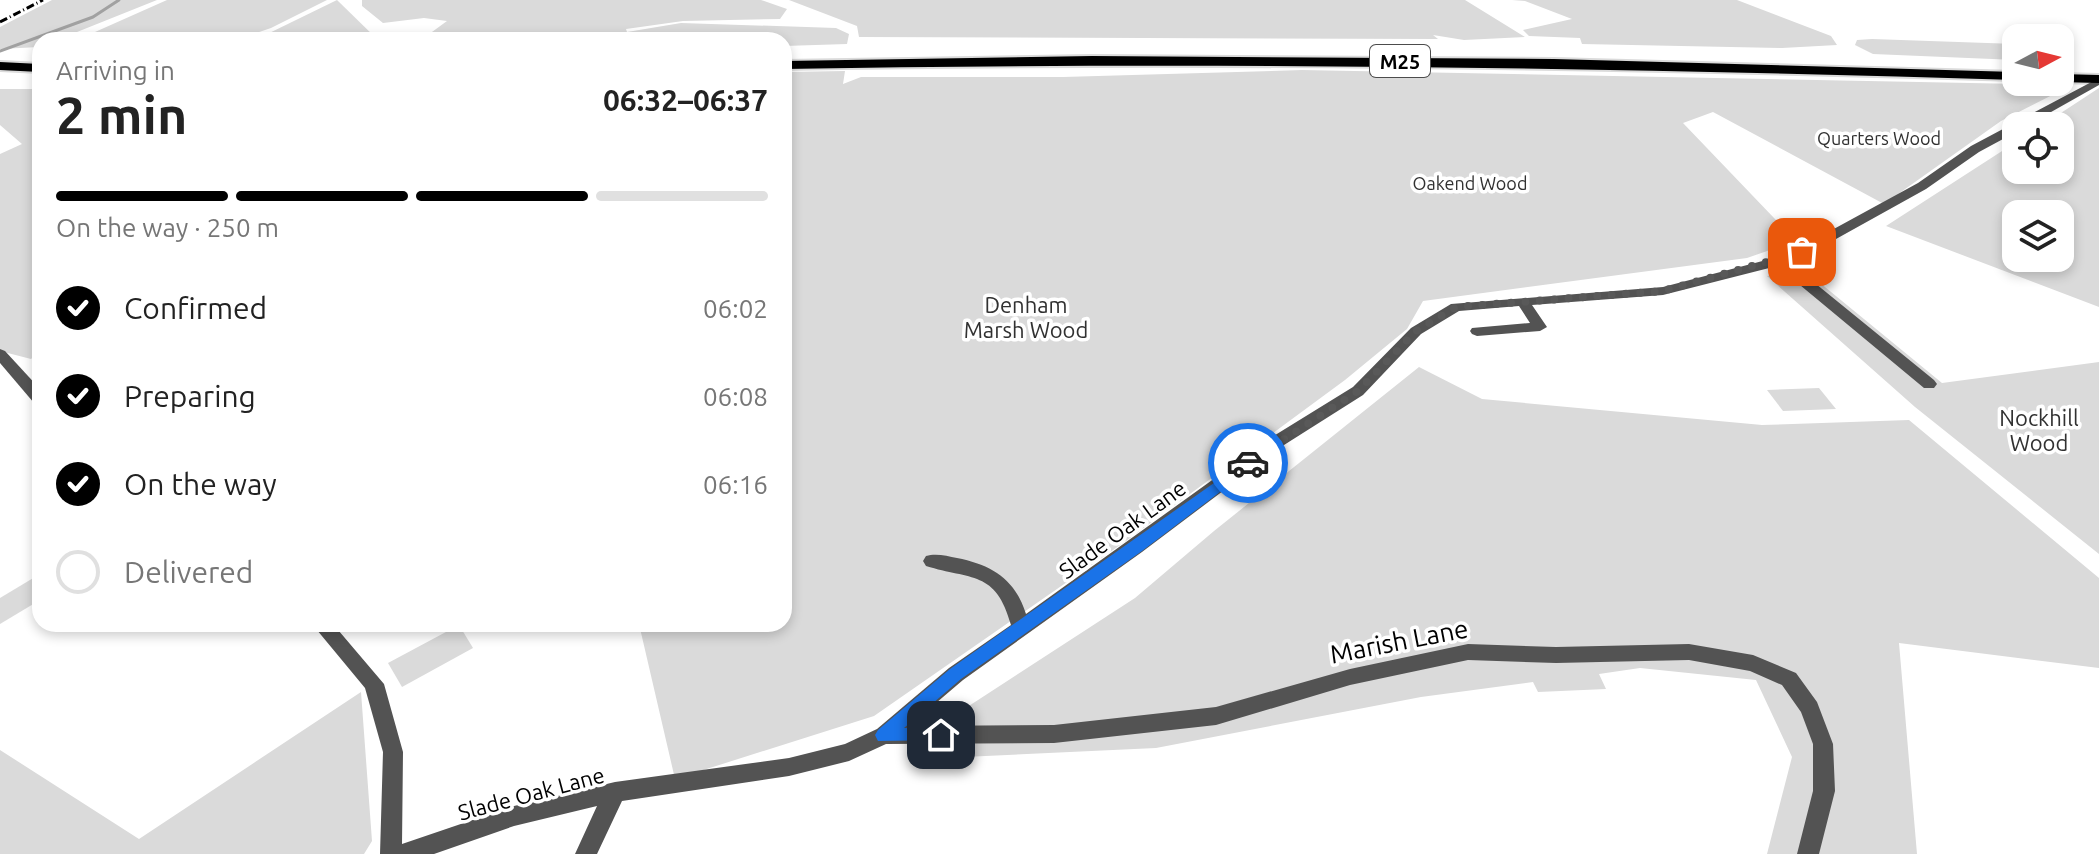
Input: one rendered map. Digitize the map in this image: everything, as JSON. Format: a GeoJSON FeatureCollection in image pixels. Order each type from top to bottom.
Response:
{"type":"FeatureCollection","features":[{"type":"Feature","properties":{"kind":"highway","name":"M25"},"geometry":{"type":"LineString","coordinates":[[792,55],[1403,51],[2002,66]]}},
{"type":"Feature","properties":{"kind":"highway","name":"M25"},"geometry":{"type":"LineString","coordinates":[[792,65],[1162,60],[1419,61],[2002,76]]}},
{"type":"Feature","properties":{"kind":"highway"},"geometry":{"type":"LineString","coordinates":[[0,66],[32,68]]}},
{"type":"Feature","properties":{"kind":"highway"},"geometry":{"type":"LineString","coordinates":[[2074,72],[2097,79]]}},
{"type":"Feature","properties":{"kind":"highway"},"geometry":{"type":"LineString","coordinates":[[0,77],[32,79]]}},
{"type":"Feature","properties":{"kind":"highway"},"geometry":{"type":"LineString","coordinates":[[2074,78],[2097,79]]}},
{"type":"Feature","properties":{"kind":"street","name":"Slade Oak Lane"},"geometry":{"type":"LineString","coordinates":[[2041,112],[2097,79]]}},
{"type":"Feature","properties":{"kind":"street","name":"Slade Oak Lane"},"geometry":{"type":"LineString","coordinates":[[404,854],[514,816],[615,792],[789,767],[849,752],[884,735],[956,674],[1278,441],[1358,391],[1416,331],[1456,307],[1663,291],[1779,261],[1804,251],[1922,186],[2002,134]]}},
{"type":"Feature","properties":{"kind":"street"},"geometry":{"type":"LineString","coordinates":[[1779,261],[1929,384]]}},
{"type":"Feature","properties":{"kind":"street"},"geometry":{"type":"LineString","coordinates":[[1477,331],[1540,327],[1523,302]]}},
{"type":"Feature","properties":{"kind":"street"},"geometry":{"type":"LineString","coordinates":[[0,354],[32,390]]}},
{"type":"Feature","properties":{"kind":"street"},"geometry":{"type":"LineString","coordinates":[[932,561],[976,567],[1000,580],[1016,608],[1021,629]]}},
{"type":"Feature","properties":{"kind":"street"},"geometry":{"type":"LineString","coordinates":[[328,632],[374,684],[393,752],[391,854]]}},
{"type":"Feature","properties":{"kind":"street","name":"Marish Lane"},"geometry":{"type":"LineString","coordinates":[[884,735],[1054,734],[1216,716],[1350,677],[1468,652],[1556,655],[1689,652],[1753,663],[1789,679],[1810,708],[1823,744],[1824,791],[1808,854]]}},
{"type":"Feature","properties":{"kind":"street"},"geometry":{"type":"LineString","coordinates":[[586,854],[615,792]]}},
{"type":"Feature","properties":{"kind":"green space"},"geometry":{"type":"Polygon","coordinates":[[[52,0],[157,0],[77,32],[32,32],[32,47],[0,49],[0,27],[52,0]]]}},
{"type":"Feature","properties":{"kind":"green space"},"geometry":{"type":"Polygon","coordinates":[[[167,0],[327,0],[259,32],[95,32],[167,0]]]}},
{"type":"Feature","properties":{"kind":"green space"},"geometry":{"type":"Polygon","coordinates":[[[337,0],[370,32],[271,32],[337,0]]]}},
{"type":"Feature","properties":{"kind":"green space"},"geometry":{"type":"Polygon","coordinates":[[[362,0],[761,0],[787,9],[780,19],[683,21],[626,29],[627,32],[432,32],[447,21],[424,18],[383,23],[362,6],[362,0]]]}},
{"type":"Feature","properties":{"kind":"green space"},"geometry":{"type":"Polygon","coordinates":[[[789,0],[1465,0],[1525,37],[1464,40],[1433,35],[1438,39],[859,37],[857,26],[789,0]]]}},
{"type":"Feature","properties":{"kind":"green space"},"geometry":{"type":"Polygon","coordinates":[[[1512,0],[1737,0],[1831,36],[1837,45],[1782,48],[1582,44],[1580,38],[1529,36],[1523,30],[1572,19],[1525,1],[1512,0]]]}},
{"type":"Feature","properties":{"kind":"green space"},"geometry":{"type":"Polygon","coordinates":[[[681,23],[836,28],[849,34],[847,44],[792,46],[792,32],[627,32],[681,23]]]}},
{"type":"Feature","properties":{"kind":"green space"},"geometry":{"type":"Polygon","coordinates":[[[1857,40],[2002,44],[2002,59],[1873,54],[1855,45],[1857,40]]]}},
{"type":"Feature","properties":{"kind":"green space","name":"Denham Marsh Wood"},"geometry":{"type":"Polygon","coordinates":[[[1302,70],[2002,84],[2002,96],[2050,96],[2019,112],[2002,112],[2002,120],[1884,204],[1713,112],[1683,123],[1796,241],[1747,258],[1423,301],[1407,329],[1345,380],[1126,541],[874,716],[675,779],[641,632],[792,632],[792,72],[845,71],[843,84],[861,77],[1063,77],[1302,70]]]}},
{"type":"Feature","properties":{"kind":"green space"},"geometry":{"type":"Polygon","coordinates":[[[2099,88],[2099,307],[2007,272],[2074,272],[2074,200],[2002,200],[2002,270],[1886,226],[2002,151],[2002,184],[2074,184],[2074,112],[2062,112],[2099,88]]]}},
{"type":"Feature","properties":{"kind":"green space"},"geometry":{"type":"Polygon","coordinates":[[[0,89],[32,89],[31,359],[0,351],[0,154],[22,144],[0,125],[0,89]]]}},
{"type":"Feature","properties":{"kind":"green space","name":"Nockhill Wood"},"geometry":{"type":"Polygon","coordinates":[[[1803,269],[1942,383],[2099,362],[2099,554],[1915,407],[1767,276],[1803,269]]]}},
{"type":"Feature","properties":{"kind":"green space"},"geometry":{"type":"Polygon","coordinates":[[[1419,367],[1482,399],[1762,425],[1909,420],[2099,578],[2099,668],[1899,643],[1917,854],[1767,854],[1792,757],[1756,680],[1640,668],[1599,674],[1606,689],[1538,692],[1533,682],[1421,697],[1156,748],[921,759],[935,728],[1135,598],[1419,367]]]}},
{"type":"Feature","properties":{"kind":"green space"},"geometry":{"type":"Polygon","coordinates":[[[1819,388],[1836,409],[1783,411],[1767,390],[1819,388]]]}},
{"type":"Feature","properties":{"kind":"green space"},"geometry":{"type":"Polygon","coordinates":[[[32,579],[32,605],[0,624],[0,598],[32,579]]]}},
{"type":"Feature","properties":{"kind":"green space"},"geometry":{"type":"Polygon","coordinates":[[[446,632],[463,632],[473,648],[402,687],[388,663],[446,632]]]}},
{"type":"Feature","properties":{"kind":"green space"},"geometry":{"type":"Polygon","coordinates":[[[361,692],[372,841],[364,854],[0,854],[0,750],[139,839],[361,692]]]}},
{"type":"Feature","properties":{"kind":"waterway"},"geometry":{"type":"LineString","coordinates":[[52,32],[93,17],[119,0]]}},
{"type":"Feature","properties":{"kind":"waterway"},"geometry":{"type":"LineString","coordinates":[[0,51],[32,39]]}},
{"type":"Feature","properties":{"kind":"railway"},"geometry":{"type":"LineString","coordinates":[[0,22],[43,0]]}},
{"type":"Feature","properties":{"kind":"way so far"},"geometry":{"type":"LineString","coordinates":[[1248,463],[1358,391],[1416,331],[1456,307],[1663,291],[1779,261],[1802,252]]}},
{"type":"Feature","properties":{"kind":"route"},"geometry":{"type":"LineString","coordinates":[[941,735],[884,735],[956,674],[1136,547],[1248,463]]}},
{"type":"Feature","properties":{"kind":"park label","name":"Quarters Wood"},"geometry":{"type":"Point","coordinates":[1879,138]}},
{"type":"Feature","properties":{"kind":"park label","name":"Oakend Wood"},"geometry":{"type":"Point","coordinates":[1470,183]}}]}
